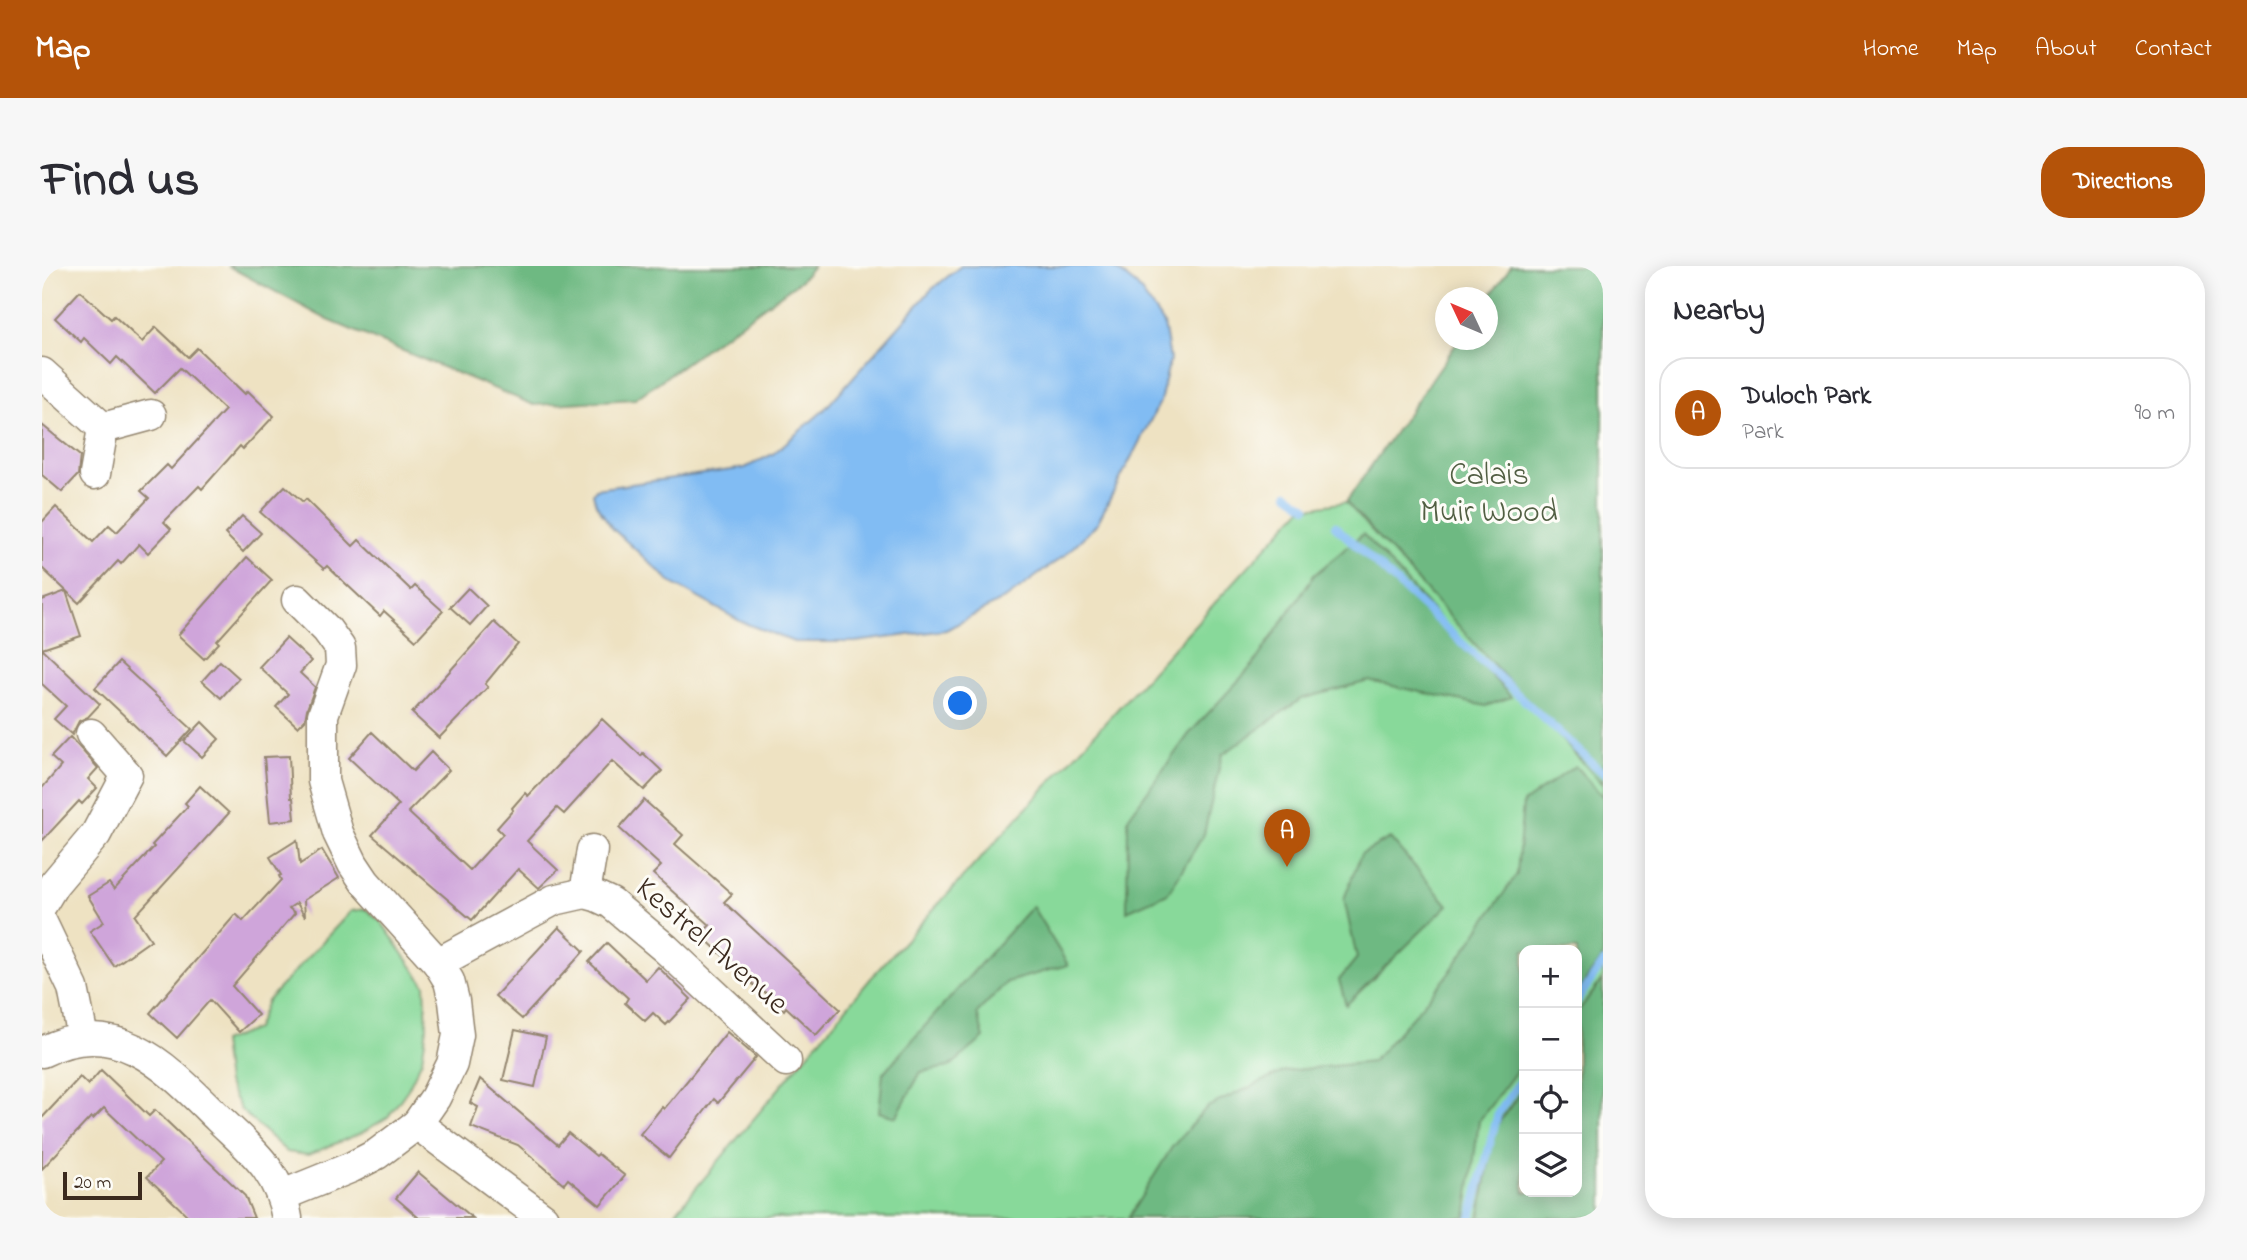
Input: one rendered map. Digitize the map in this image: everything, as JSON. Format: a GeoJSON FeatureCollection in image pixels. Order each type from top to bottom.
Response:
{"type":"FeatureCollection","features":[{"type":"Feature","properties":{"kind":"street"},"geometry":{"type":"LineString","coordinates":[[42,373],[103,428]]}},
{"type":"Feature","properties":{"kind":"street"},"geometry":{"type":"LineString","coordinates":[[103,428],[151,415]]}},
{"type":"Feature","properties":{"kind":"street"},"geometry":{"type":"LineString","coordinates":[[95,474],[103,428]]}},
{"type":"Feature","properties":{"kind":"street"},"geometry":{"type":"LineString","coordinates":[[42,1052],[60,1042],[83,1038],[118,1042],[145,1053],[167,1068],[258,1156],[285,1207],[377,1153],[417,1124],[435,1098],[452,1064],[457,1035],[449,981],[438,963],[365,883],[352,864],[338,833],[324,781],[323,715],[341,665],[340,648],[327,629],[297,600]]}},
{"type":"Feature","properties":{"kind":"street"},"geometry":{"type":"LineString","coordinates":[[42,904],[54,884],[100,827],[127,775],[91,734]]}},
{"type":"Feature","properties":{"kind":"street","name":"Kestrel Avenue"},"geometry":{"type":"LineString","coordinates":[[585,893],[592,850]]}},
{"type":"Feature","properties":{"kind":"street","name":"Kestrel Avenue"},"geometry":{"type":"LineString","coordinates":[[438,963],[554,900],[585,893],[611,903],[666,949],[786,1061]]}},
{"type":"Feature","properties":{"kind":"street"},"geometry":{"type":"LineString","coordinates":[[42,923],[73,988],[83,1038]]}},
{"type":"Feature","properties":{"kind":"street"},"geometry":{"type":"LineString","coordinates":[[417,1124],[543,1218]]}},
{"type":"Feature","properties":{"kind":"green space"},"geometry":{"type":"Polygon","coordinates":[[[228,266],[813,266],[801,280],[635,399],[534,405],[328,320],[228,266]]]}},
{"type":"Feature","properties":{"kind":"green space","name":"Calais Muir Wood"},"geometry":{"type":"Polygon","coordinates":[[[1511,266],[1603,266],[1603,785],[1346,502],[1452,350],[1498,350],[1496,287],[1511,266]]]}},
{"type":"Feature","properties":{"kind":"green space"},"geometry":{"type":"Polygon","coordinates":[[[1346,502],[1603,785],[1603,978],[1582,1007],[1582,945],[1519,945],[1519,1093],[1493,1130],[1479,1218],[671,1218],[877,971],[1301,509],[1346,502]]]}},
{"type":"Feature","properties":{"kind":"green space"},"geometry":{"type":"Polygon","coordinates":[[[1363,534],[1511,697],[1486,706],[1369,681],[1301,699],[1222,755],[1204,834],[1168,893],[1127,911],[1128,818],[1189,734],[1253,665],[1314,575],[1363,534]]]}},
{"type":"Feature","properties":{"kind":"green space"},"geometry":{"type":"Polygon","coordinates":[[[1575,766],[1603,797],[1603,957],[1582,985],[1582,945],[1519,945],[1519,1068],[1479,1121],[1466,1218],[1128,1218],[1172,1147],[1207,1107],[1285,1071],[1372,1062],[1445,979],[1517,874],[1523,803],[1575,766]]]}},
{"type":"Feature","properties":{"kind":"green space"},"geometry":{"type":"Polygon","coordinates":[[[1390,838],[1448,905],[1346,1005],[1339,980],[1357,958],[1344,899],[1361,854],[1390,838]]]}},
{"type":"Feature","properties":{"kind":"green space"},"geometry":{"type":"Polygon","coordinates":[[[1032,906],[1068,965],[1007,982],[977,1013],[984,1038],[949,1067],[921,1072],[896,1117],[879,1112],[883,1073],[1032,906]]]}},
{"type":"Feature","properties":{"kind":"green space"},"geometry":{"type":"Polygon","coordinates":[[[366,909],[382,923],[425,985],[427,1027],[422,1060],[408,1089],[388,1117],[361,1133],[308,1155],[287,1152],[241,1110],[227,1083],[222,1042],[256,1029],[267,1001],[351,911],[366,909]]]}},
{"type":"Feature","properties":{"kind":"green space"},"geometry":{"type":"Polygon","coordinates":[[[1603,980],[1603,1218],[1480,1218],[1494,1130],[1519,1094],[1519,1197],[1582,1197],[1582,1006],[1603,980]]]}},
{"type":"Feature","properties":{"kind":"water"},"geometry":{"type":"Polygon","coordinates":[[[961,266],[1112,266],[1137,286],[1164,324],[1170,359],[1160,402],[1097,524],[1065,555],[1008,597],[946,630],[855,642],[794,642],[742,622],[672,583],[612,528],[596,504],[593,494],[596,489],[745,468],[773,454],[824,410],[931,290],[961,266]]]}},
{"type":"Feature","properties":{"kind":"building"},"geometry":{"type":"Polygon","coordinates":[[[80,291],[111,319],[114,316],[142,342],[156,327],[188,357],[197,348],[245,394],[248,391],[274,416],[243,449],[240,446],[202,489],[199,486],[164,522],[171,529],[148,553],[139,544],[121,564],[118,561],[79,603],[42,568],[42,522],[56,507],[93,542],[109,525],[117,532],[149,498],[141,491],[167,465],[171,469],[225,410],[180,368],[155,393],[117,357],[111,364],[84,338],[81,342],[55,318],[80,291]]]}},
{"type":"Feature","properties":{"kind":"building"},"geometry":{"type":"Polygon","coordinates":[[[42,425],[80,456],[78,475],[62,492],[42,475],[42,425]]]}},
{"type":"Feature","properties":{"kind":"building"},"geometry":{"type":"Polygon","coordinates":[[[285,486],[303,502],[306,499],[353,546],[359,540],[411,590],[415,586],[443,611],[416,640],[384,611],[380,616],[327,566],[324,569],[260,512],[285,486]]]}},
{"type":"Feature","properties":{"kind":"building"},"geometry":{"type":"Polygon","coordinates":[[[242,516],[261,533],[243,552],[225,534],[242,516]]]}},
{"type":"Feature","properties":{"kind":"building"},"geometry":{"type":"Polygon","coordinates":[[[247,557],[272,580],[204,659],[178,635],[247,557]]]}},
{"type":"Feature","properties":{"kind":"building"},"geometry":{"type":"Polygon","coordinates":[[[468,588],[487,606],[470,625],[450,607],[468,588]]]}},
{"type":"Feature","properties":{"kind":"building"},"geometry":{"type":"Polygon","coordinates":[[[66,591],[81,636],[42,649],[42,600],[66,591]]]}},
{"type":"Feature","properties":{"kind":"building"},"geometry":{"type":"Polygon","coordinates":[[[494,622],[518,644],[485,684],[488,687],[439,738],[412,713],[494,622]]]}},
{"type":"Feature","properties":{"kind":"building"},"geometry":{"type":"Polygon","coordinates":[[[286,638],[311,661],[300,673],[315,687],[305,720],[298,727],[276,707],[288,694],[259,667],[286,638]]]}},
{"type":"Feature","properties":{"kind":"building"},"geometry":{"type":"Polygon","coordinates":[[[42,649],[100,704],[88,717],[79,721],[72,735],[54,719],[66,706],[42,684],[42,649]]]}},
{"type":"Feature","properties":{"kind":"building"},"geometry":{"type":"Polygon","coordinates":[[[220,661],[239,678],[221,698],[202,681],[220,661]]]}},
{"type":"Feature","properties":{"kind":"building"},"geometry":{"type":"Polygon","coordinates":[[[119,662],[192,729],[167,756],[95,688],[119,662]]]}},
{"type":"Feature","properties":{"kind":"building"},"geometry":{"type":"Polygon","coordinates":[[[602,719],[641,756],[643,753],[662,771],[644,790],[612,761],[564,814],[557,808],[527,841],[558,870],[539,888],[518,869],[472,920],[372,835],[399,805],[349,758],[372,732],[413,771],[431,752],[449,770],[408,812],[470,870],[503,834],[497,828],[525,793],[528,796],[602,719]]]}},
{"type":"Feature","properties":{"kind":"building"},"geometry":{"type":"Polygon","coordinates":[[[202,722],[219,739],[202,757],[184,741],[202,722]]]}},
{"type":"Feature","properties":{"kind":"building"},"geometry":{"type":"Polygon","coordinates":[[[70,737],[98,768],[88,779],[97,788],[82,804],[79,801],[42,841],[42,788],[61,766],[51,757],[70,737]]]}},
{"type":"Feature","properties":{"kind":"building"},"geometry":{"type":"Polygon","coordinates":[[[289,756],[295,819],[270,822],[264,757],[289,756]]]}},
{"type":"Feature","properties":{"kind":"building"},"geometry":{"type":"Polygon","coordinates":[[[200,786],[229,813],[135,916],[151,940],[114,966],[90,931],[104,922],[88,896],[109,883],[114,890],[188,806],[185,803],[200,786]]]}},
{"type":"Feature","properties":{"kind":"building"},"geometry":{"type":"Polygon","coordinates":[[[644,800],[683,835],[675,844],[732,894],[724,902],[840,1009],[816,1035],[786,1007],[784,1010],[756,984],[755,986],[701,935],[710,925],[653,874],[661,866],[619,828],[644,800]]]}},
{"type":"Feature","properties":{"kind":"building"},"geometry":{"type":"Polygon","coordinates":[[[297,840],[300,864],[322,850],[339,878],[304,900],[305,917],[297,903],[289,908],[295,913],[232,986],[258,1015],[239,1032],[210,1000],[177,1038],[150,1013],[236,914],[243,921],[281,880],[281,875],[270,857],[297,840]]]}},
{"type":"Feature","properties":{"kind":"building"},"geometry":{"type":"Polygon","coordinates":[[[559,927],[584,951],[522,1019],[495,996],[559,927]]]}},
{"type":"Feature","properties":{"kind":"building"},"geometry":{"type":"Polygon","coordinates":[[[607,943],[646,980],[658,967],[691,999],[666,1025],[653,1013],[645,1021],[625,1003],[628,998],[589,962],[607,943]]]}},
{"type":"Feature","properties":{"kind":"building"},"geometry":{"type":"Polygon","coordinates":[[[515,1030],[546,1037],[535,1087],[503,1080],[515,1030]]]}},
{"type":"Feature","properties":{"kind":"building"},"geometry":{"type":"Polygon","coordinates":[[[727,1032],[756,1057],[718,1103],[714,1099],[669,1158],[640,1134],[727,1032]]]}},
{"type":"Feature","properties":{"kind":"building"},"geometry":{"type":"Polygon","coordinates":[[[101,1070],[149,1116],[155,1110],[245,1196],[254,1218],[190,1218],[147,1177],[161,1162],[104,1108],[93,1119],[91,1117],[42,1169],[42,1118],[80,1077],[88,1085],[101,1070]]]}},
{"type":"Feature","properties":{"kind":"building"},"geometry":{"type":"Polygon","coordinates":[[[480,1079],[558,1145],[568,1133],[625,1176],[600,1205],[568,1179],[564,1184],[518,1145],[471,1127],[478,1107],[470,1103],[480,1079]]]}},
{"type":"Feature","properties":{"kind":"building"},"geometry":{"type":"Polygon","coordinates":[[[418,1172],[473,1218],[419,1218],[396,1198],[418,1172]]]}},
{"type":"Feature","properties":{"kind":"waterway"},"geometry":{"type":"LineString","coordinates":[[1288,494],[1307,507]]}},
{"type":"Feature","properties":{"kind":"waterway"},"geometry":{"type":"LineString","coordinates":[[1335,526],[1603,773]]}},
{"type":"Feature","properties":{"kind":"waterway"},"geometry":{"type":"LineString","coordinates":[[1582,994],[1603,963]]}},
{"type":"Feature","properties":{"kind":"waterway"},"geometry":{"type":"LineString","coordinates":[[1471,1218],[1498,1113],[1519,1082]]}},
{"type":"Feature","properties":{"kind":"place","name":"Duloch Park"},"geometry":{"type":"Point","coordinates":[1287,867]}}]}
